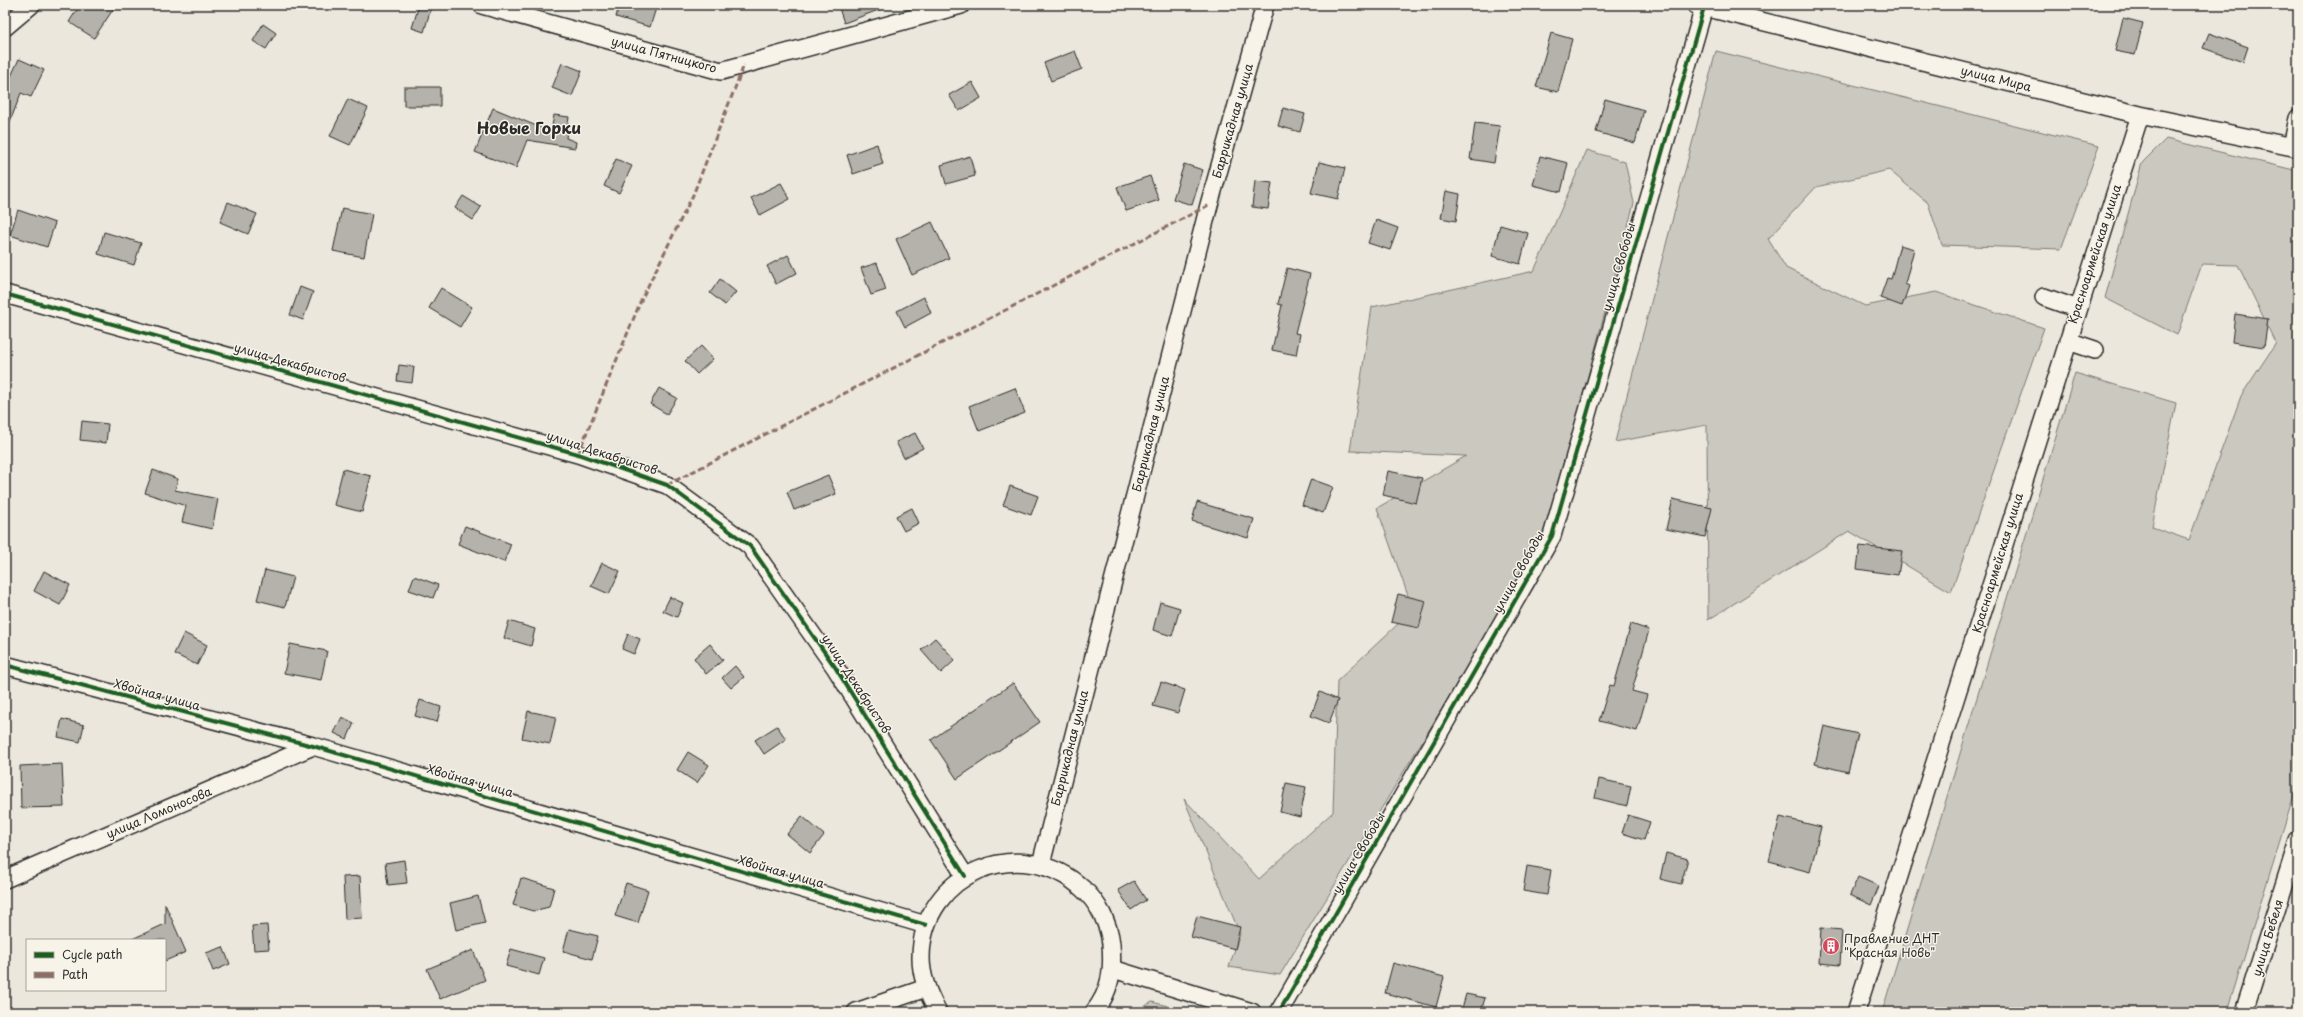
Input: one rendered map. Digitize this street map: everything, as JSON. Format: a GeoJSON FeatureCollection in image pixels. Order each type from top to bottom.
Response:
{"type":"FeatureCollection","features":[{"type":"Feature","properties":{"kind":"street"},"geometry":{"type":"LineString","coordinates":[[5,27],[31,5]]}},
{"type":"Feature","properties":{"kind":"street","name":"улица Пятницкого"},"geometry":{"type":"LineString","coordinates":[[482,5],[720,72],[961,5]]}},
{"type":"Feature","properties":{"kind":"street","name":"Баррикадная улица"},"geometry":{"type":"LineString","coordinates":[[1040,864],[1209,205],[1265,5]]}},
{"type":"Feature","properties":{"kind":"street","name":"улица Мира"},"geometry":{"type":"LineString","coordinates":[[1700,6],[2140,115],[2295,148]]}},
{"type":"Feature","properties":{"kind":"street","name":"улица Свободы"},"geometry":{"type":"LineString","coordinates":[[1279,1012],[1552,536],[1700,6]]}},
{"type":"Feature","properties":{"kind":"street","name":"Красноармейская улица"},"geometry":{"type":"LineString","coordinates":[[1856,1012],[2140,115]]}},
{"type":"Feature","properties":{"kind":"street"},"geometry":{"type":"LineString","coordinates":[[2295,148],[2298,118]]}},
{"type":"Feature","properties":{"kind":"street","name":"улица Декабристов"},"geometry":{"type":"LineString","coordinates":[[5,294],[578,454],[667,485],[750,546],[835,667],[965,876]]}},
{"type":"Feature","properties":{"kind":"street"},"geometry":{"type":"LineString","coordinates":[[2044,297],[2078,309]]}},
{"type":"Feature","properties":{"kind":"street"},"geometry":{"type":"LineString","coordinates":[[2068,341],[2095,350]]}},
{"type":"Feature","properties":{"kind":"street","name":"Хвойная улица"},"geometry":{"type":"LineString","coordinates":[[5,665],[313,746],[926,925]]}},
{"type":"Feature","properties":{"kind":"street","name":"улица Ломоносова"},"geometry":{"type":"LineString","coordinates":[[5,879],[313,746]]}},
{"type":"Feature","properties":{"kind":"street","name":"улица Бебеля"},"geometry":{"type":"LineString","coordinates":[[2244,1012],[2298,841]]}},
{"type":"Feature","properties":{"kind":"street"},"geometry":{"type":"LineString","coordinates":[[938,1012],[926,988],[921,958],[926,925],[941,899],[965,876],[985,866],[1014,861],[1040,864],[1071,878],[1092,898],[1110,932],[1113,969],[1103,1001],[1094,1012]]}},
{"type":"Feature","properties":{"kind":"street"},"geometry":{"type":"LineString","coordinates":[[1113,969],[1252,1012]]}},
{"type":"Feature","properties":{"kind":"street"},"geometry":{"type":"LineString","coordinates":[[856,1012],[926,988]]}},
{"type":"Feature","properties":{"kind":"shaded area"},"geometry":{"type":"Polygon","coordinates":[[[1716,51],[2099,146],[2061,249],[1942,245],[1928,203],[1889,170],[1816,187],[1768,239],[1786,268],[1865,306],[1936,292],[2044,328],[1951,592],[1849,531],[1708,620],[1707,425],[1615,442],[1716,51]]]}},
{"type":"Feature","properties":{"kind":"shaded area"},"geometry":{"type":"Polygon","coordinates":[[[2166,139],[2298,171],[2298,782],[2227,1012],[1882,1012],[2075,373],[2176,403],[2152,527],[2189,540],[2241,396],[2276,343],[2238,265],[2202,264],[2177,335],[2105,298],[2142,163],[2166,139]]]}},
{"type":"Feature","properties":{"kind":"shaded area"},"geometry":{"type":"Polygon","coordinates":[[[1587,150],[1625,162],[1634,203],[1544,541],[1280,975],[1229,967],[1240,934],[1184,799],[1259,879],[1333,812],[1337,681],[1413,610],[1377,508],[1466,456],[1350,451],[1372,307],[1534,271],[1587,150]]]}},
{"type":"Feature","properties":{"kind":"shaded area"},"geometry":{"type":"Polygon","coordinates":[[[1152,1002],[1192,1012],[1135,1012],[1152,1002]]]}},
{"type":"Feature","properties":{"kind":"building"},"geometry":{"type":"Polygon","coordinates":[[[80,5],[116,5],[94,38],[69,22],[80,5]]]}},
{"type":"Feature","properties":{"kind":"building"},"geometry":{"type":"Polygon","coordinates":[[[419,5],[431,8],[424,32],[412,28],[419,5]]]}},
{"type":"Feature","properties":{"kind":"building"},"geometry":{"type":"Polygon","coordinates":[[[619,5],[657,5],[650,27],[616,17],[619,5]]]}},
{"type":"Feature","properties":{"kind":"building"},"geometry":{"type":"Polygon","coordinates":[[[838,5],[888,5],[889,6],[844,23],[838,5]]]}},
{"type":"Feature","properties":{"kind":"building"},"geometry":{"type":"Polygon","coordinates":[[[2123,18],[2143,23],[2135,55],[2115,51],[2123,18]]]}},
{"type":"Feature","properties":{"kind":"building"},"geometry":{"type":"Polygon","coordinates":[[[263,24],[276,33],[266,49],[253,41],[263,24]]]}},
{"type":"Feature","properties":{"kind":"building"},"geometry":{"type":"Polygon","coordinates":[[[1551,33],[1572,39],[1558,92],[1536,87],[1551,33]]]}},
{"type":"Feature","properties":{"kind":"building"},"geometry":{"type":"Polygon","coordinates":[[[2209,33],[2248,47],[2243,62],[2203,48],[2209,33]]]}},
{"type":"Feature","properties":{"kind":"building"},"geometry":{"type":"Polygon","coordinates":[[[1075,51],[1082,69],[1051,81],[1044,63],[1075,51]]]}},
{"type":"Feature","properties":{"kind":"building"},"geometry":{"type":"Polygon","coordinates":[[[19,59],[44,70],[31,97],[21,93],[6,132],[5,89],[19,59]]]}},
{"type":"Feature","properties":{"kind":"building"},"geometry":{"type":"Polygon","coordinates":[[[562,63],[582,71],[572,96],[552,88],[562,63]]]}},
{"type":"Feature","properties":{"kind":"building"},"geometry":{"type":"Polygon","coordinates":[[[972,82],[981,98],[959,111],[949,95],[972,82]]]}},
{"type":"Feature","properties":{"kind":"building"},"geometry":{"type":"Polygon","coordinates":[[[404,87],[440,87],[440,106],[404,106],[404,87]]]}},
{"type":"Feature","properties":{"kind":"building"},"geometry":{"type":"Polygon","coordinates":[[[348,99],[368,108],[350,145],[330,136],[348,99]]]}},
{"type":"Feature","properties":{"kind":"building"},"geometry":{"type":"Polygon","coordinates":[[[1605,99],[1644,110],[1635,143],[1596,132],[1605,99]]]}},
{"type":"Feature","properties":{"kind":"building"},"geometry":{"type":"Polygon","coordinates":[[[493,108],[551,132],[554,115],[569,117],[566,138],[576,142],[575,148],[527,140],[516,168],[475,152],[493,108]]]}},
{"type":"Feature","properties":{"kind":"building"},"geometry":{"type":"Polygon","coordinates":[[[1283,108],[1305,114],[1300,132],[1278,126],[1283,108]]]}},
{"type":"Feature","properties":{"kind":"building"},"geometry":{"type":"Polygon","coordinates":[[[1475,123],[1500,126],[1494,163],[1470,159],[1475,123]]]}},
{"type":"Feature","properties":{"kind":"building"},"geometry":{"type":"Polygon","coordinates":[[[877,144],[883,164],[853,174],[847,155],[877,144]]]}},
{"type":"Feature","properties":{"kind":"building"},"geometry":{"type":"Polygon","coordinates":[[[970,156],[975,176],[946,184],[941,165],[970,156]]]}},
{"type":"Feature","properties":{"kind":"building"},"geometry":{"type":"Polygon","coordinates":[[[1540,156],[1568,163],[1561,192],[1533,185],[1540,156]]]}},
{"type":"Feature","properties":{"kind":"building"},"geometry":{"type":"Polygon","coordinates":[[[616,159],[632,166],[619,193],[604,186],[616,159]]]}},
{"type":"Feature","properties":{"kind":"building"},"geometry":{"type":"Polygon","coordinates":[[[1319,162],[1345,168],[1338,199],[1311,193],[1319,162]]]}},
{"type":"Feature","properties":{"kind":"building"},"geometry":{"type":"Polygon","coordinates":[[[1184,164],[1203,170],[1192,205],[1173,199],[1184,164]]]}},
{"type":"Feature","properties":{"kind":"building"},"geometry":{"type":"Polygon","coordinates":[[[1150,176],[1159,200],[1126,211],[1117,187],[1150,176]]]}},
{"type":"Feature","properties":{"kind":"building"},"geometry":{"type":"Polygon","coordinates":[[[1255,181],[1272,183],[1268,209],[1252,207],[1255,181]]]}},
{"type":"Feature","properties":{"kind":"building"},"geometry":{"type":"Polygon","coordinates":[[[781,183],[790,199],[760,215],[751,198],[781,183]]]}},
{"type":"Feature","properties":{"kind":"building"},"geometry":{"type":"Polygon","coordinates":[[[1446,191],[1460,194],[1456,221],[1441,218],[1446,191]]]}},
{"type":"Feature","properties":{"kind":"building"},"geometry":{"type":"Polygon","coordinates":[[[463,196],[481,207],[473,220],[455,208],[463,196]]]}},
{"type":"Feature","properties":{"kind":"building"},"geometry":{"type":"Polygon","coordinates":[[[228,202],[257,214],[248,234],[220,222],[228,202]]]}},
{"type":"Feature","properties":{"kind":"building"},"geometry":{"type":"Polygon","coordinates":[[[342,208],[372,214],[364,257],[333,251],[342,208]]]}},
{"type":"Feature","properties":{"kind":"building"},"geometry":{"type":"Polygon","coordinates":[[[18,210],[55,223],[47,247],[10,235],[18,210]]]}},
{"type":"Feature","properties":{"kind":"building"},"geometry":{"type":"Polygon","coordinates":[[[1376,220],[1398,228],[1390,250],[1368,243],[1376,220]]]}},
{"type":"Feature","properties":{"kind":"building"},"geometry":{"type":"Polygon","coordinates":[[[932,222],[949,258],[912,275],[896,239],[932,222]]]}},
{"type":"Feature","properties":{"kind":"building"},"geometry":{"type":"Polygon","coordinates":[[[1500,225],[1528,233],[1520,264],[1492,256],[1500,225]]]}},
{"type":"Feature","properties":{"kind":"building"},"geometry":{"type":"Polygon","coordinates":[[[104,232],[141,243],[134,265],[98,254],[104,232]]]}},
{"type":"Feature","properties":{"kind":"building"},"geometry":{"type":"Polygon","coordinates":[[[1900,245],[1914,249],[1905,284],[1909,286],[1902,306],[1880,298],[1887,278],[1891,279],[1900,245]]]}},
{"type":"Feature","properties":{"kind":"building"},"geometry":{"type":"Polygon","coordinates":[[[788,255],[797,273],[776,284],[767,266],[788,255]]]}},
{"type":"Feature","properties":{"kind":"building"},"geometry":{"type":"Polygon","coordinates":[[[877,263],[886,290],[871,295],[861,268],[877,263]]]}},
{"type":"Feature","properties":{"kind":"building"},"geometry":{"type":"Polygon","coordinates":[[[1287,268],[1310,274],[1295,333],[1300,334],[1296,355],[1272,350],[1282,305],[1278,304],[1287,268]]]}},
{"type":"Feature","properties":{"kind":"building"},"geometry":{"type":"Polygon","coordinates":[[[720,279],[736,292],[725,305],[710,293],[720,279]]]}},
{"type":"Feature","properties":{"kind":"building"},"geometry":{"type":"Polygon","coordinates":[[[300,287],[313,292],[303,320],[290,315],[300,287]]]}},
{"type":"Feature","properties":{"kind":"building"},"geometry":{"type":"Polygon","coordinates":[[[441,288],[472,307],[460,327],[429,308],[441,288]]]}},
{"type":"Feature","properties":{"kind":"building"},"geometry":{"type":"Polygon","coordinates":[[[924,297],[931,313],[905,327],[897,311],[924,297]]]}},
{"type":"Feature","properties":{"kind":"building"},"geometry":{"type":"Polygon","coordinates":[[[2235,314],[2268,319],[2264,347],[2232,342],[2235,314]]]}},
{"type":"Feature","properties":{"kind":"building"},"geometry":{"type":"Polygon","coordinates":[[[701,346],[713,359],[697,374],[685,361],[701,346]]]}},
{"type":"Feature","properties":{"kind":"building"},"geometry":{"type":"Polygon","coordinates":[[[399,365],[414,367],[412,383],[397,381],[399,365]]]}},
{"type":"Feature","properties":{"kind":"building"},"geometry":{"type":"Polygon","coordinates":[[[659,388],[677,398],[667,414],[650,404],[659,388]]]}},
{"type":"Feature","properties":{"kind":"building"},"geometry":{"type":"Polygon","coordinates":[[[1015,388],[1025,413],[979,431],[969,406],[1015,388]]]}},
{"type":"Feature","properties":{"kind":"building"},"geometry":{"type":"Polygon","coordinates":[[[82,421],[108,424],[106,443],[80,440],[82,421]]]}},
{"type":"Feature","properties":{"kind":"building"},"geometry":{"type":"Polygon","coordinates":[[[915,433],[923,448],[904,458],[896,442],[915,433]]]}},
{"type":"Feature","properties":{"kind":"building"},"geometry":{"type":"Polygon","coordinates":[[[343,469],[371,476],[362,512],[334,505],[343,469]]]}},
{"type":"Feature","properties":{"kind":"building"},"geometry":{"type":"Polygon","coordinates":[[[153,470],[178,479],[175,490],[218,499],[212,529],[182,522],[186,506],[145,493],[153,470]]]}},
{"type":"Feature","properties":{"kind":"building"},"geometry":{"type":"Polygon","coordinates":[[[1388,471],[1422,478],[1416,503],[1383,495],[1388,471]]]}},
{"type":"Feature","properties":{"kind":"building"},"geometry":{"type":"Polygon","coordinates":[[[828,475],[836,494],[794,510],[787,492],[828,475]]]}},
{"type":"Feature","properties":{"kind":"building"},"geometry":{"type":"Polygon","coordinates":[[[1311,479],[1333,487],[1323,513],[1302,505],[1311,479]]]}},
{"type":"Feature","properties":{"kind":"building"},"geometry":{"type":"Polygon","coordinates":[[[1010,486],[1038,496],[1031,515],[1003,505],[1010,486]]]}},
{"type":"Feature","properties":{"kind":"building"},"geometry":{"type":"Polygon","coordinates":[[[1673,499],[1712,508],[1705,537],[1666,529],[1673,499]]]}},
{"type":"Feature","properties":{"kind":"building"},"geometry":{"type":"Polygon","coordinates":[[[1197,502],[1254,519],[1248,538],[1192,521],[1197,502]]]}},
{"type":"Feature","properties":{"kind":"building"},"geometry":{"type":"Polygon","coordinates":[[[912,508],[919,523],[904,531],[896,516],[912,508]]]}},
{"type":"Feature","properties":{"kind":"building"},"geometry":{"type":"Polygon","coordinates":[[[465,526],[511,544],[504,562],[458,544],[465,526]]]}},
{"type":"Feature","properties":{"kind":"building"},"geometry":{"type":"Polygon","coordinates":[[[1860,546],[1902,551],[1898,575],[1857,569],[1860,546]]]}},
{"type":"Feature","properties":{"kind":"building"},"geometry":{"type":"Polygon","coordinates":[[[602,563],[620,571],[609,594],[591,586],[602,563]]]}},
{"type":"Feature","properties":{"kind":"building"},"geometry":{"type":"Polygon","coordinates":[[[265,570],[293,577],[285,607],[257,600],[265,570]]]}},
{"type":"Feature","properties":{"kind":"building"},"geometry":{"type":"Polygon","coordinates":[[[44,571],[70,585],[60,605],[34,591],[44,571]]]}},
{"type":"Feature","properties":{"kind":"building"},"geometry":{"type":"Polygon","coordinates":[[[414,576],[438,585],[433,598],[409,590],[414,576]]]}},
{"type":"Feature","properties":{"kind":"building"},"geometry":{"type":"Polygon","coordinates":[[[1398,594],[1426,601],[1419,628],[1391,622],[1398,594]]]}},
{"type":"Feature","properties":{"kind":"building"},"geometry":{"type":"Polygon","coordinates":[[[670,597],[683,603],[677,617],[663,611],[670,597]]]}},
{"type":"Feature","properties":{"kind":"building"},"geometry":{"type":"Polygon","coordinates":[[[1160,602],[1180,608],[1172,636],[1153,630],[1160,602]]]}},
{"type":"Feature","properties":{"kind":"building"},"geometry":{"type":"Polygon","coordinates":[[[509,621],[535,629],[531,646],[504,638],[509,621]]]}},
{"type":"Feature","properties":{"kind":"building"},"geometry":{"type":"Polygon","coordinates":[[[1631,624],[1649,630],[1632,691],[1647,695],[1637,731],[1599,721],[1610,685],[1614,686],[1631,624]]]}},
{"type":"Feature","properties":{"kind":"building"},"geometry":{"type":"Polygon","coordinates":[[[184,633],[207,645],[197,665],[174,654],[184,633]]]}},
{"type":"Feature","properties":{"kind":"building"},"geometry":{"type":"Polygon","coordinates":[[[628,634],[640,639],[634,654],[622,649],[628,634]]]}},
{"type":"Feature","properties":{"kind":"building"},"geometry":{"type":"Polygon","coordinates":[[[935,638],[955,660],[941,673],[921,650],[935,638]]]}},
{"type":"Feature","properties":{"kind":"building"},"geometry":{"type":"Polygon","coordinates":[[[290,644],[327,651],[321,680],[284,673],[290,644]]]}},
{"type":"Feature","properties":{"kind":"building"},"geometry":{"type":"Polygon","coordinates":[[[710,644],[723,660],[706,674],[694,658],[710,644]]]}},
{"type":"Feature","properties":{"kind":"building"},"geometry":{"type":"Polygon","coordinates":[[[735,666],[744,677],[731,688],[722,678],[735,666]]]}},
{"type":"Feature","properties":{"kind":"building"},"geometry":{"type":"Polygon","coordinates":[[[1161,682],[1185,690],[1178,713],[1153,706],[1161,682]]]}},
{"type":"Feature","properties":{"kind":"building"},"geometry":{"type":"Polygon","coordinates":[[[1013,683],[1040,722],[957,779],[931,740],[1013,683]]]}},
{"type":"Feature","properties":{"kind":"building"},"geometry":{"type":"Polygon","coordinates":[[[1320,692],[1338,700],[1329,723],[1311,716],[1320,692]]]}},
{"type":"Feature","properties":{"kind":"building"},"geometry":{"type":"Polygon","coordinates":[[[420,700],[441,707],[437,722],[415,716],[420,700]]]}},
{"type":"Feature","properties":{"kind":"building"},"geometry":{"type":"Polygon","coordinates":[[[528,711],[556,717],[550,744],[522,738],[528,711]]]}},
{"type":"Feature","properties":{"kind":"building"},"geometry":{"type":"Polygon","coordinates":[[[342,717],[354,723],[347,739],[334,733],[342,717]]]}},
{"type":"Feature","properties":{"kind":"building"},"geometry":{"type":"Polygon","coordinates":[[[62,719],[84,725],[80,742],[58,737],[62,719]]]}},
{"type":"Feature","properties":{"kind":"building"},"geometry":{"type":"Polygon","coordinates":[[[777,726],[786,739],[764,754],[755,740],[777,726]]]}},
{"type":"Feature","properties":{"kind":"building"},"geometry":{"type":"Polygon","coordinates":[[[1824,726],[1858,734],[1848,772],[1815,764],[1824,726]]]}},
{"type":"Feature","properties":{"kind":"building"},"geometry":{"type":"Polygon","coordinates":[[[688,752],[709,765],[697,783],[677,770],[688,752]]]}},
{"type":"Feature","properties":{"kind":"building"},"geometry":{"type":"Polygon","coordinates":[[[62,764],[64,807],[21,808],[20,766],[62,764]]]}},
{"type":"Feature","properties":{"kind":"building"},"geometry":{"type":"Polygon","coordinates":[[[1599,779],[1631,786],[1627,806],[1595,798],[1599,779]]]}},
{"type":"Feature","properties":{"kind":"building"},"geometry":{"type":"Polygon","coordinates":[[[1286,783],[1306,787],[1300,817],[1280,812],[1286,783]]]}},
{"type":"Feature","properties":{"kind":"building"},"geometry":{"type":"Polygon","coordinates":[[[1628,815],[1650,822],[1644,840],[1622,833],[1628,815]]]}},
{"type":"Feature","properties":{"kind":"building"},"geometry":{"type":"Polygon","coordinates":[[[802,816],[824,835],[810,853],[787,834],[802,816]]]}},
{"type":"Feature","properties":{"kind":"building"},"geometry":{"type":"Polygon","coordinates":[[[1780,817],[1821,827],[1810,872],[1769,861],[1780,817]]]}},
{"type":"Feature","properties":{"kind":"building"},"geometry":{"type":"Polygon","coordinates":[[[1666,853],[1688,859],[1681,884],[1660,879],[1666,853]]]}},
{"type":"Feature","properties":{"kind":"building"},"geometry":{"type":"Polygon","coordinates":[[[404,860],[407,883],[388,885],[385,863],[404,860]]]}},
{"type":"Feature","properties":{"kind":"building"},"geometry":{"type":"Polygon","coordinates":[[[1527,866],[1551,870],[1547,895],[1523,891],[1527,866]]]}},
{"type":"Feature","properties":{"kind":"building"},"geometry":{"type":"Polygon","coordinates":[[[360,876],[362,918],[345,919],[343,877],[360,876]]]}},
{"type":"Feature","properties":{"kind":"building"},"geometry":{"type":"Polygon","coordinates":[[[1858,877],[1879,886],[1871,905],[1850,895],[1858,877]]]}},
{"type":"Feature","properties":{"kind":"building"},"geometry":{"type":"Polygon","coordinates":[[[521,878],[554,888],[549,907],[533,911],[513,905],[521,878]]]}},
{"type":"Feature","properties":{"kind":"building"},"geometry":{"type":"Polygon","coordinates":[[[1134,881],[1146,900],[1131,910],[1118,890],[1134,881]]]}},
{"type":"Feature","properties":{"kind":"building"},"geometry":{"type":"Polygon","coordinates":[[[626,883],[648,890],[638,923],[615,916],[626,883]]]}},
{"type":"Feature","properties":{"kind":"building"},"geometry":{"type":"Polygon","coordinates":[[[478,896],[485,923],[456,930],[450,903],[478,896]]]}},
{"type":"Feature","properties":{"kind":"building"},"geometry":{"type":"Polygon","coordinates":[[[165,904],[186,952],[166,961],[166,939],[132,939],[165,924],[165,904]]]}},
{"type":"Feature","properties":{"kind":"building"},"geometry":{"type":"Polygon","coordinates":[[[1197,916],[1240,927],[1235,949],[1191,937],[1197,916]]]}},
{"type":"Feature","properties":{"kind":"building"},"geometry":{"type":"Polygon","coordinates":[[[267,925],[269,949],[254,950],[252,926],[267,925]]]}},
{"type":"Feature","properties":{"kind":"building","name":"Правление ДНТ \"Красная Новь\""},"geometry":{"type":"Polygon","coordinates":[[[1821,928],[1842,930],[1840,965],[1819,963],[1821,928]]]}},
{"type":"Feature","properties":{"kind":"building"},"geometry":{"type":"Polygon","coordinates":[[[569,929],[598,936],[592,959],[563,951],[569,929]]]}},
{"type":"Feature","properties":{"kind":"building"},"geometry":{"type":"Polygon","coordinates":[[[223,947],[230,964],[213,971],[206,953],[223,947]]]}},
{"type":"Feature","properties":{"kind":"building"},"geometry":{"type":"Polygon","coordinates":[[[511,949],[544,958],[539,975],[506,966],[511,949]]]}},
{"type":"Feature","properties":{"kind":"building"},"geometry":{"type":"Polygon","coordinates":[[[473,950],[485,980],[440,999],[427,969],[473,950]]]}},
{"type":"Feature","properties":{"kind":"building"},"geometry":{"type":"Polygon","coordinates":[[[1393,963],[1444,977],[1436,1007],[1385,993],[1393,963]]]}},
{"type":"Feature","properties":{"kind":"building"},"geometry":{"type":"Polygon","coordinates":[[[1466,994],[1485,998],[1481,1012],[1461,1012],[1466,994]]]}},
{"type":"Feature","properties":{"kind":"marked path"},"geometry":{"type":"LineString","coordinates":[[578,454],[642,298],[693,195],[744,65]]}},
{"type":"Feature","properties":{"kind":"marked path"},"geometry":{"type":"LineString","coordinates":[[667,485],[1209,205]]}},
{"type":"Feature","properties":{"kind":"cycle path"},"geometry":{"type":"LineString","coordinates":[[1279,1012],[1552,536],[1704,7]]}},
{"type":"Feature","properties":{"kind":"cycle path"},"geometry":{"type":"LineString","coordinates":[[5,294],[578,454],[667,485],[750,546],[835,667],[965,876]]}},
{"type":"Feature","properties":{"kind":"cycle path"},"geometry":{"type":"LineString","coordinates":[[5,665],[313,746],[926,925]]}},
{"type":"Feature","properties":{"kind":"place","name":"Правление ДНТ \"Красная Новь\""},"geometry":{"type":"Point","coordinates":[1831,946]}},
{"type":"Feature","properties":{"kind":"district","name":"Новые Горки"},"geometry":{"type":"Point","coordinates":[529,128]}}]}
